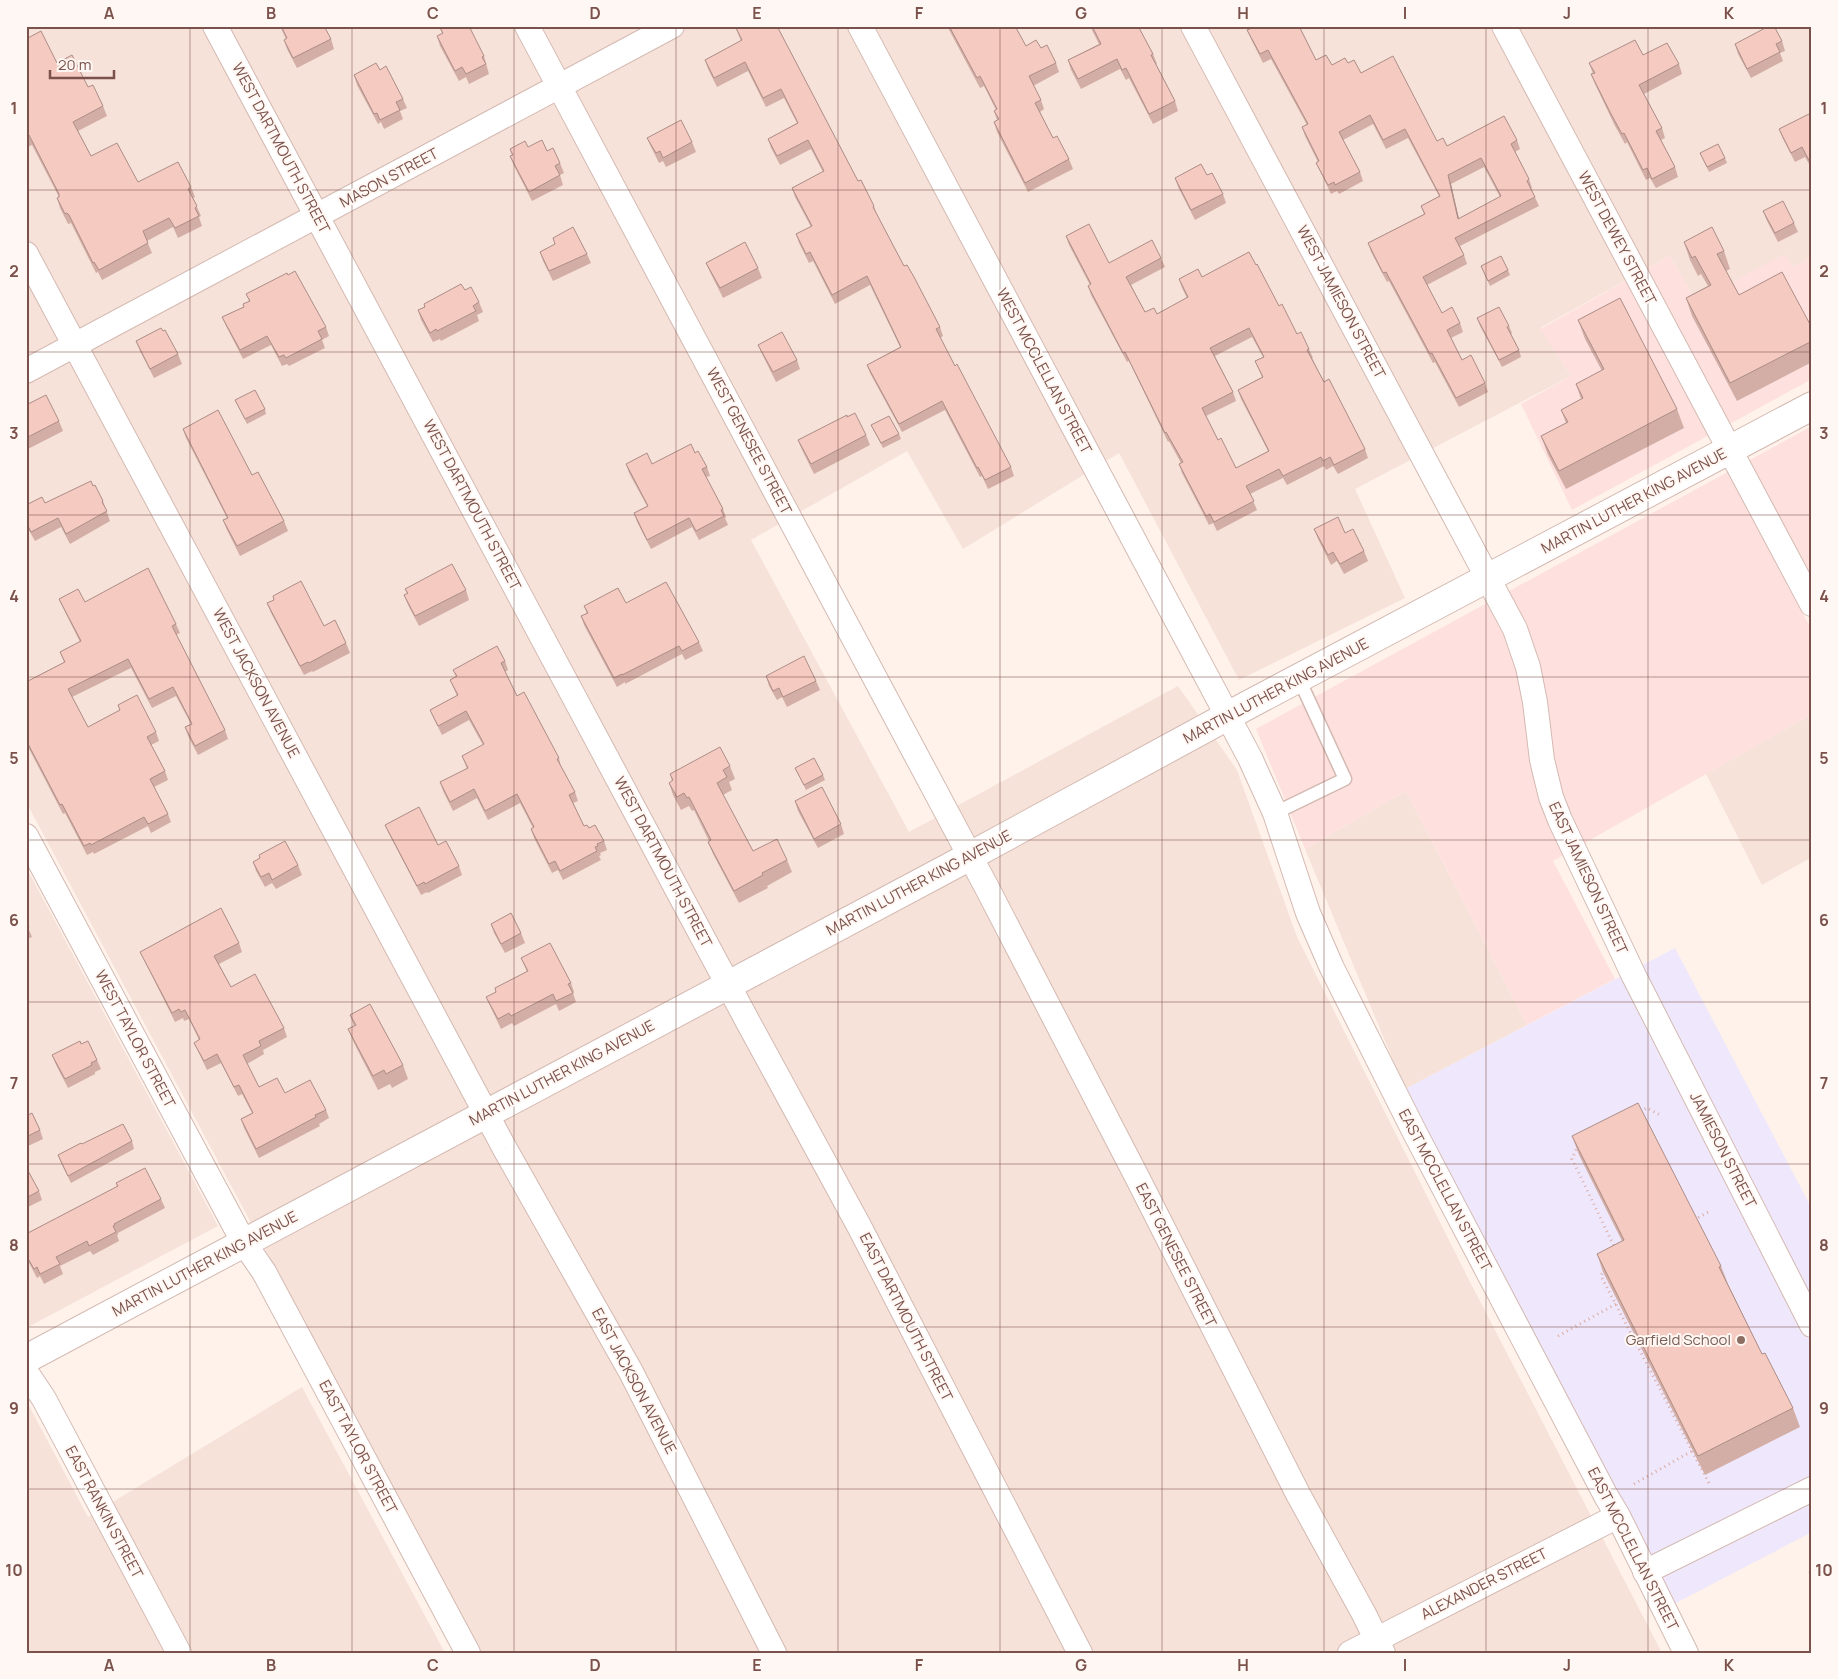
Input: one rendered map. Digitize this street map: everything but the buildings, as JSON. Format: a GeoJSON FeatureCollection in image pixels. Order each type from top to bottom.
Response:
{"type":"FeatureCollection","features":[{"type":"Feature","properties":{"kind":"street","name":"WEST DARTMOUTH STREET"},"geometry":{"type":"LineString","coordinates":[[215,26],[728,984]]}},
{"type":"Feature","properties":{"kind":"street","name":"WEST GENESEE STREET"},"geometry":{"type":"LineString","coordinates":[[527,26],[970,856]]}},
{"type":"Feature","properties":{"kind":"street","name":"MASON STREET"},"geometry":{"type":"LineString","coordinates":[[26,371],[672,26]]}},
{"type":"Feature","properties":{"kind":"street","name":"WEST MCCLELLAN STREET"},"geometry":{"type":"LineString","coordinates":[[860,26],[1228,716]]}},
{"type":"Feature","properties":{"kind":"street","name":"WEST JAMIESON STREET"},"geometry":{"type":"LineString","coordinates":[[1193,26],[1488,579]]}},
{"type":"Feature","properties":{"kind":"street","name":"WEST DEWEY STREET"},"geometry":{"type":"LineString","coordinates":[[1504,26],[1812,604]]}},
{"type":"Feature","properties":{"kind":"street","name":"WEST JACKSON AVENUE"},"geometry":{"type":"LineString","coordinates":[[26,254],[486,1113]]}},
{"type":"Feature","properties":{"kind":"street","name":"MARTIN LUTHER KING AVENUE"},"geometry":{"type":"LineString","coordinates":[[26,1359],[1812,406]]}},
{"type":"Feature","properties":{"kind":"street","name":"EAST JAMIESON STREET"},"geometry":{"type":"LineString","coordinates":[[1488,579],[1515,629],[1528,667],[1535,702],[1542,760],[1551,797],[1573,850],[1634,976]]}},
{"type":"Feature","properties":{"kind":"street","name":"EAST MCCLELLAN STREET"},"geometry":{"type":"LineString","coordinates":[[1228,716],[1275,812],[1308,913],[1332,968],[1415,1133],[1618,1516],[1686,1653]]}},
{"type":"Feature","properties":{"kind":"street","name":"WEST TAYLOR STREET"},"geometry":{"type":"LineString","coordinates":[[26,836],[244,1243]]}},
{"type":"Feature","properties":{"kind":"street","name":"EAST GENESEE STREET"},"geometry":{"type":"LineString","coordinates":[[970,856],[1137,1177],[1298,1494],[1364,1614],[1379,1646]]}},
{"type":"Feature","properties":{"kind":"street","name":"JAMIESON STREET"},"geometry":{"type":"LineString","coordinates":[[1634,976],[1812,1325]]}},
{"type":"Feature","properties":{"kind":"street","name":"EAST DARTMOUTH STREET"},"geometry":{"type":"LineString","coordinates":[[728,984],[855,1218],[1080,1653]]}},
{"type":"Feature","properties":{"kind":"street","name":"EAST JACKSON AVENUE"},"geometry":{"type":"LineString","coordinates":[[486,1113],[631,1372],[774,1653]]}},
{"type":"Feature","properties":{"kind":"street","name":"EAST TAYLOR STREET"},"geometry":{"type":"LineString","coordinates":[[244,1243],[264,1272],[468,1653]]}},
{"type":"Feature","properties":{"kind":"street","name":"EAST RANKIN STREET"},"geometry":{"type":"LineString","coordinates":[[26,1372],[44,1399],[179,1653]]}},
{"type":"Feature","properties":{"kind":"street"},"geometry":{"type":"LineString","coordinates":[[1645,1572],[1812,1489]]}},
{"type":"Feature","properties":{"kind":"street","name":"ALEXANDER STREET"},"geometry":{"type":"LineString","coordinates":[[1350,1653],[1379,1646],[1618,1516]]}},
{"type":"Feature","properties":{"kind":"lane"},"geometry":{"type":"LineString","coordinates":[[1275,812],[1345,779],[1299,679]]}},
{"type":"Feature","properties":{"kind":"path"},"geometry":{"type":"LineString","coordinates":[[1638,1112],[1646,1108],[1662,1116]]}},
{"type":"Feature","properties":{"kind":"path"},"geometry":{"type":"LineString","coordinates":[[1578,1144],[1572,1159],[1615,1249]]}},
{"type":"Feature","properties":{"kind":"path"},"geometry":{"type":"LineString","coordinates":[[1693,1220],[1710,1211]]}},
{"type":"Feature","properties":{"kind":"path"},"geometry":{"type":"LineString","coordinates":[[1615,1249],[1624,1249]]}},
{"type":"Feature","properties":{"kind":"path"},"geometry":{"type":"LineString","coordinates":[[1611,1255],[1615,1249]]}},
{"type":"Feature","properties":{"kind":"path"},"geometry":{"type":"LineString","coordinates":[[1608,1262],[1601,1276],[1710,1485]]}},
{"type":"Feature","properties":{"kind":"path"},"geometry":{"type":"LineString","coordinates":[[1558,1336],[1616,1304]]}},
{"type":"Feature","properties":{"kind":"path"},"geometry":{"type":"LineString","coordinates":[[1634,1484],[1692,1451]]}},
{"type":"Feature","properties":{"kind":"shaded area"},"geometry":{"type":"Polygon","coordinates":[[[26,26],[1812,26],[1812,257],[1793,267],[1785,255],[1696,301],[1670,256],[1540,328],[1571,376],[1355,489],[1405,598],[1239,680],[1119,453],[963,549],[907,451],[751,540],[909,832],[1178,686],[1237,770],[1297,937],[1468,1278],[1662,1653],[481,1653],[26,802],[26,26]]]}},
{"type":"Feature","properties":{"kind":"shaded area"},"geometry":{"type":"Polygon","coordinates":[[[1785,254],[1793,267],[1812,257],[1812,379],[1572,510],[1521,404],[1571,376],[1540,329],[1670,256],[1696,301],[1785,254]]]}},
{"type":"Feature","properties":{"kind":"shaded area"},"geometry":{"type":"Polygon","coordinates":[[[1812,426],[1812,595],[1797,603],[1812,630],[1812,714],[1553,861],[1615,979],[1527,1025],[1406,791],[1305,849],[1256,729],[1812,426]]]}},
{"type":"Feature","properties":{"kind":"shaded area"},"geometry":{"type":"Polygon","coordinates":[[[1812,714],[1812,857],[1762,885],[1706,774],[1812,714]]]}},
{"type":"Feature","properties":{"kind":"shaded area"},"geometry":{"type":"Polygon","coordinates":[[[1406,791],[1527,1025],[1405,1089],[1305,849],[1406,791]]]}},
{"type":"Feature","properties":{"kind":"shaded area"},"geometry":{"type":"Polygon","coordinates":[[[26,867],[218,1226],[26,1328],[26,867]]]}},
{"type":"Feature","properties":{"kind":"shaded area"},"geometry":{"type":"Polygon","coordinates":[[[1675,948],[1812,1209],[1812,1532],[1674,1604],[1405,1089],[1675,948]]]}},
{"type":"Feature","properties":{"kind":"shaded area"},"geometry":{"type":"Polygon","coordinates":[[[302,1387],[445,1653],[26,1653],[26,1400],[88,1517],[302,1387]]]}},
{"type":"Feature","properties":{"kind":"place","name":"Garfield School"},"geometry":{"type":"Point","coordinates":[1741,1340]}}]}
